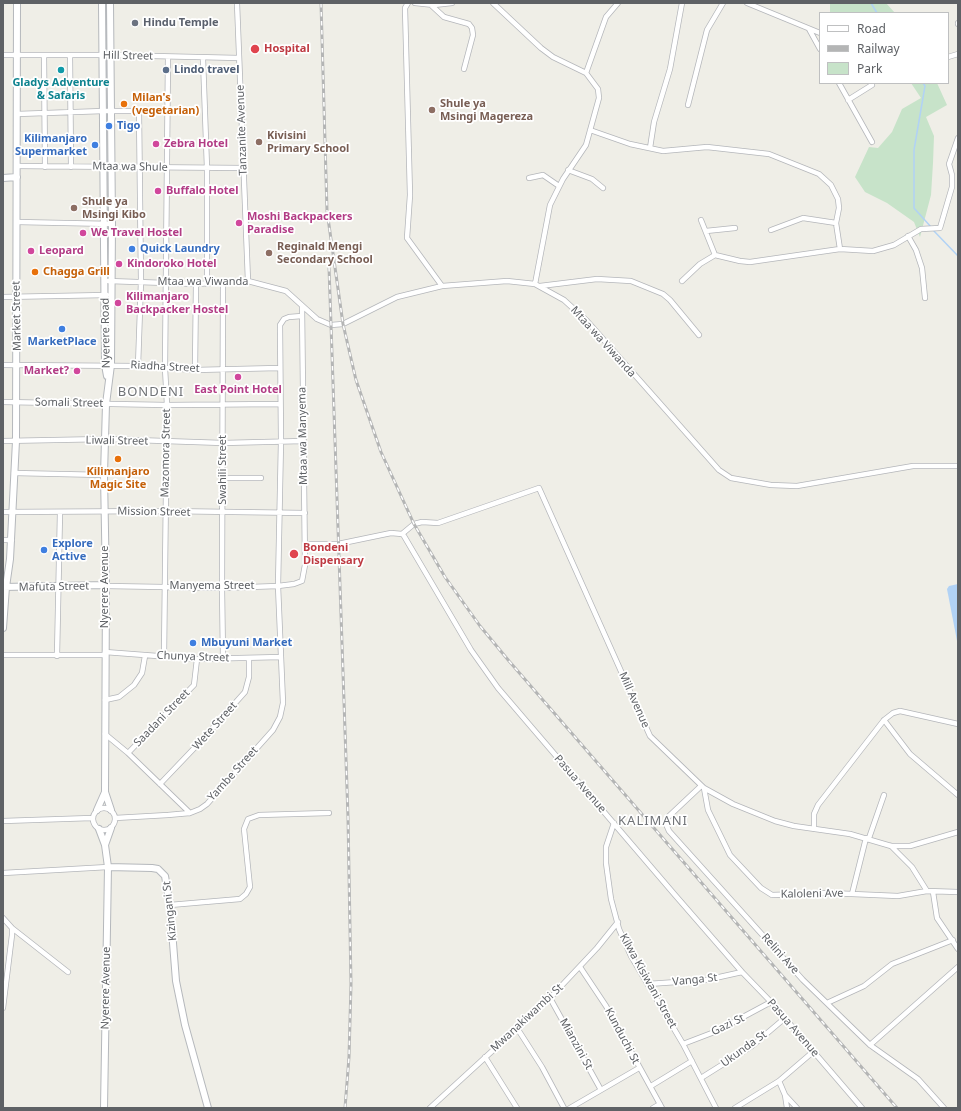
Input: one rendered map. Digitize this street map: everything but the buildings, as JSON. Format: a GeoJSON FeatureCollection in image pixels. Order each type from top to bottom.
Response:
{"type":"FeatureCollection","features":[{"type":"Feature","properties":{"kind":"street","name":"Market Street"},"geometry":{"type":"LineString","coordinates":[[3,628],[4,587],[10,559],[12,540],[17,402],[17,3]]}},
{"type":"Feature","properties":{"kind":"street","name":"Nyerere Road"},"geometry":{"type":"LineString","coordinates":[[102,3],[103,55],[112,167],[112,224],[108,281]]}},
{"type":"Feature","properties":{"kind":"street","name":"Nyerere Road"},"geometry":{"type":"LineString","coordinates":[[107,381],[108,281],[104,167],[110,55],[110,3]]}},
{"type":"Feature","properties":{"kind":"street","name":"Tanzanite Avenue"},"geometry":{"type":"LineString","coordinates":[[237,3],[248,281]]}},
{"type":"Feature","properties":{"kind":"street"},"geometry":{"type":"LineString","coordinates":[[408,3],[405,8],[410,195],[407,238],[442,286]]}},
{"type":"Feature","properties":{"kind":"street"},"geometry":{"type":"LineString","coordinates":[[415,3],[430,5],[452,3]]}},
{"type":"Feature","properties":{"kind":"street"},"geometry":{"type":"LineString","coordinates":[[493,3],[541,48],[553,57],[586,73],[596,86],[599,95],[586,145],[568,170],[550,205],[535,284]]}},
{"type":"Feature","properties":{"kind":"street"},"geometry":{"type":"LineString","coordinates":[[586,73],[606,18],[616,3]]}},
{"type":"Feature","properties":{"kind":"street"},"geometry":{"type":"LineString","coordinates":[[650,148],[654,122],[670,68],[682,3]]}},
{"type":"Feature","properties":{"kind":"street"},"geometry":{"type":"LineString","coordinates":[[688,105],[707,30],[723,3]]}},
{"type":"Feature","properties":{"kind":"street"},"geometry":{"type":"LineString","coordinates":[[747,3],[819,32]]}},
{"type":"Feature","properties":{"kind":"street"},"geometry":{"type":"LineString","coordinates":[[430,5],[444,17],[469,24],[472,28],[473,36],[464,69]]}},
{"type":"Feature","properties":{"kind":"street"},"geometry":{"type":"LineString","coordinates":[[809,29],[819,47]]}},
{"type":"Feature","properties":{"kind":"street","name":"Hill Street"},"geometry":{"type":"LineString","coordinates":[[3,56],[110,55],[239,58]]}},
{"type":"Feature","properties":{"kind":"street"},"geometry":{"type":"LineString","coordinates":[[44,56],[45,166]]}},
{"type":"Feature","properties":{"kind":"street"},"geometry":{"type":"LineString","coordinates":[[70,56],[71,167]]}},
{"type":"Feature","properties":{"kind":"street","name":"Mazomora Street"},"geometry":{"type":"LineString","coordinates":[[164,656],[164,511],[167,405],[165,368],[166,111],[168,57]]}},
{"type":"Feature","properties":{"kind":"street"},"geometry":{"type":"LineString","coordinates":[[203,58],[207,168],[207,284]]}},
{"type":"Feature","properties":{"kind":"street"},"geometry":{"type":"LineString","coordinates":[[840,84],[872,142]]}},
{"type":"Feature","properties":{"kind":"street"},"geometry":{"type":"LineString","coordinates":[[848,100],[872,85]]}},
{"type":"Feature","properties":{"kind":"street"},"geometry":{"type":"LineString","coordinates":[[17,114],[166,111]]}},
{"type":"Feature","properties":{"kind":"street"},"geometry":{"type":"LineString","coordinates":[[138,366],[141,282],[139,112]]}},
{"type":"Feature","properties":{"kind":"street"},"geometry":{"type":"LineString","coordinates":[[590,130],[630,144],[663,151],[707,147],[726,148],[774,155],[819,174],[826,180],[838,199],[839,208],[836,223],[840,249]]}},
{"type":"Feature","properties":{"kind":"street"},"geometry":{"type":"LineString","coordinates":[[682,281],[700,264],[715,255],[750,262],[840,249],[873,251],[894,245],[908,236],[927,228],[935,229],[942,227],[952,187],[952,175],[949,164],[958,138]]}},
{"type":"Feature","properties":{"kind":"street","name":"Mtaa wa Shule"},"geometry":{"type":"LineString","coordinates":[[17,166],[243,168]]}},
{"type":"Feature","properties":{"kind":"street"},"geometry":{"type":"LineString","coordinates":[[568,170],[592,179],[603,188]]}},
{"type":"Feature","properties":{"kind":"street"},"geometry":{"type":"LineString","coordinates":[[528,178],[543,175],[559,186]]}},
{"type":"Feature","properties":{"kind":"street"},"geometry":{"type":"LineString","coordinates":[[3,178],[17,177]]}},
{"type":"Feature","properties":{"kind":"street"},"geometry":{"type":"LineString","coordinates":[[771,230],[803,218],[836,223]]}},
{"type":"Feature","properties":{"kind":"street"},"geometry":{"type":"LineString","coordinates":[[701,220],[715,255]]}},
{"type":"Feature","properties":{"kind":"street"},"geometry":{"type":"LineString","coordinates":[[17,222],[112,224]]}},
{"type":"Feature","properties":{"kind":"street"},"geometry":{"type":"LineString","coordinates":[[706,231],[734,228]]}},
{"type":"Feature","properties":{"kind":"street"},"geometry":{"type":"LineString","coordinates":[[908,236],[916,250],[922,268],[925,298]]}},
{"type":"Feature","properties":{"kind":"street"},"geometry":{"type":"LineString","coordinates":[[540,286],[597,280],[631,281],[663,294],[670,300],[699,335]]}},
{"type":"Feature","properties":{"kind":"street","name":"Mtaa wa Viwanda"},"geometry":{"type":"LineString","coordinates":[[108,281],[196,284],[248,281],[286,291],[317,319],[326,324],[343,324],[397,297],[442,286],[507,281],[535,284],[564,300],[587,321],[648,392],[724,474],[739,480],[771,485],[797,486],[918,465],[958,466]]}},
{"type":"Feature","properties":{"kind":"street","name":"Swahili Street"},"geometry":{"type":"LineString","coordinates":[[223,282],[223,659]]}},
{"type":"Feature","properties":{"kind":"street"},"geometry":{"type":"LineString","coordinates":[[195,370],[196,284]]}},
{"type":"Feature","properties":{"kind":"street"},"geometry":{"type":"LineString","coordinates":[[3,297],[108,295]]}},
{"type":"Feature","properties":{"kind":"street","name":"Mtaa wa Manyema"},"geometry":{"type":"LineString","coordinates":[[302,306],[305,565]]}},
{"type":"Feature","properties":{"kind":"street","name":"Yambe Street"},"geometry":{"type":"LineString","coordinates":[[115,818],[190,812],[206,804],[273,730],[280,717],[283,703],[278,586],[278,513],[281,441],[279,368],[280,325],[284,319],[302,316]]}},
{"type":"Feature","properties":{"kind":"street","name":"Riadha Street"},"geometry":{"type":"LineString","coordinates":[[3,365],[108,365],[195,370],[279,368]]}},
{"type":"Feature","properties":{"kind":"street","name":"Nyerere Avenue"},"geometry":{"type":"LineString","coordinates":[[105,792],[106,586],[104,475],[107,381]]}},
{"type":"Feature","properties":{"kind":"street","name":"Somali Street"},"geometry":{"type":"LineString","coordinates":[[3,402],[167,405],[280,404]]}},
{"type":"Feature","properties":{"kind":"street","name":"Liwali Street"},"geometry":{"type":"LineString","coordinates":[[3,441],[106,439],[223,443],[304,441]]}},
{"type":"Feature","properties":{"kind":"street"},"geometry":{"type":"LineString","coordinates":[[14,473],[104,475]]}},
{"type":"Feature","properties":{"kind":"street"},"geometry":{"type":"LineString","coordinates":[[223,478],[261,478]]}},
{"type":"Feature","properties":{"kind":"street","name":"Mill Avenue"},"geometry":{"type":"LineString","coordinates":[[402,534],[414,524],[422,522],[438,523],[539,488],[650,736],[702,787],[728,802],[775,821],[868,838],[891,846],[910,846],[958,832]]}},
{"type":"Feature","properties":{"kind":"street","name":"Mission Street"},"geometry":{"type":"LineString","coordinates":[[3,512],[164,511],[223,514],[305,513]]}},
{"type":"Feature","properties":{"kind":"street"},"geometry":{"type":"LineString","coordinates":[[57,656],[60,512]]}},
{"type":"Feature","properties":{"kind":"street"},"geometry":{"type":"LineString","coordinates":[[305,544],[338,544],[391,533],[402,534]]}},
{"type":"Feature","properties":{"kind":"street","name":"Pasua Avenue"},"geometry":{"type":"LineString","coordinates":[[402,534],[408,539],[442,602],[471,650],[498,688],[742,972],[771,1002],[862,1108]]}},
{"type":"Feature","properties":{"kind":"street"},"geometry":{"type":"LineString","coordinates":[[3,540],[12,540]]}},
{"type":"Feature","properties":{"kind":"street"},"geometry":{"type":"LineString","coordinates":[[3,559],[10,559]]}},
{"type":"Feature","properties":{"kind":"street","name":"Manyema Street"},"geometry":{"type":"LineString","coordinates":[[106,586],[222,588],[278,586],[302,581],[305,565]]}},
{"type":"Feature","properties":{"kind":"street","name":"Mafuta Street"},"geometry":{"type":"LineString","coordinates":[[4,587],[106,586]]}},
{"type":"Feature","properties":{"kind":"street","name":"Chunya Street"},"geometry":{"type":"LineString","coordinates":[[3,655],[57,656],[105,654],[164,656],[197,659],[249,659],[281,657]]}},
{"type":"Feature","properties":{"kind":"street"},"geometry":{"type":"LineString","coordinates":[[105,700],[119,697],[134,685],[142,673],[145,656]]}},
{"type":"Feature","properties":{"kind":"street","name":"Saadani Street"},"geometry":{"type":"LineString","coordinates":[[128,753],[194,685],[197,659]]}},
{"type":"Feature","properties":{"kind":"street","name":"Wete Street"},"geometry":{"type":"LineString","coordinates":[[160,784],[245,692],[249,677],[249,659]]}},
{"type":"Feature","properties":{"kind":"street"},"geometry":{"type":"LineString","coordinates":[[814,829],[814,814],[818,805],[884,720],[900,711],[958,724]]}},
{"type":"Feature","properties":{"kind":"street"},"geometry":{"type":"LineString","coordinates":[[884,720],[910,754],[958,795]]}},
{"type":"Feature","properties":{"kind":"street"},"geometry":{"type":"LineString","coordinates":[[105,734],[128,753],[190,812]]}},
{"type":"Feature","properties":{"kind":"street","name":"Kaloleni Ave"},"geometry":{"type":"LineString","coordinates":[[702,787],[708,810],[730,855],[740,868],[766,892],[772,894],[852,894],[898,896],[928,891],[958,892]]}},
{"type":"Feature","properties":{"kind":"street","name":"Relini Ave"},"geometry":{"type":"LineString","coordinates":[[702,787],[667,818],[666,824],[669,831],[803,980],[870,1045],[918,1079],[944,1108]]}},
{"type":"Feature","properties":{"kind":"street"},"geometry":{"type":"LineString","coordinates":[[105,792],[92,818],[94,825],[99,829],[105,830],[111,828]]}},
{"type":"Feature","properties":{"kind":"street"},"geometry":{"type":"LineString","coordinates":[[105,792],[115,818],[115,823],[111,828],[105,845]]}},
{"type":"Feature","properties":{"kind":"street"},"geometry":{"type":"LineString","coordinates":[[852,894],[868,838],[884,795]]}},
{"type":"Feature","properties":{"kind":"street"},"geometry":{"type":"LineString","coordinates":[[97,810],[107,807],[111,810]]}},
{"type":"Feature","properties":{"kind":"street"},"geometry":{"type":"LineString","coordinates":[[170,905],[240,898],[246,894],[250,887],[244,829],[248,820],[259,815],[329,813]]}},
{"type":"Feature","properties":{"kind":"street"},"geometry":{"type":"LineString","coordinates":[[3,821],[92,818]]}},
{"type":"Feature","properties":{"kind":"street","name":"Kilwa Kisiwani Street"},"geometry":{"type":"LineString","coordinates":[[614,823],[606,847],[606,863],[611,899],[618,922],[629,950],[683,1044],[716,1108]]}},
{"type":"Feature","properties":{"kind":"street"},"geometry":{"type":"LineString","coordinates":[[99,829],[105,845],[108,867]]}},
{"type":"Feature","properties":{"kind":"street"},"geometry":{"type":"LineString","coordinates":[[891,846],[912,867],[928,891]]}},
{"type":"Feature","properties":{"kind":"street","name":"Nyerere Avenue"},"geometry":{"type":"LineString","coordinates":[[104,1108],[108,867]]}},
{"type":"Feature","properties":{"kind":"street","name":"Kizingani St"},"geometry":{"type":"LineString","coordinates":[[3,873],[108,867],[152,868],[162,872],[167,880],[176,981],[184,1025],[208,1108]]}},
{"type":"Feature","properties":{"kind":"street"},"geometry":{"type":"LineString","coordinates":[[933,892],[937,918],[958,949]]}},
{"type":"Feature","properties":{"kind":"street"},"geometry":{"type":"LineString","coordinates":[[3,918],[12,928],[68,972]]}},
{"type":"Feature","properties":{"kind":"street","name":"Mwanakiwambi St"},"geometry":{"type":"LineString","coordinates":[[430,1108],[550,998],[597,948],[618,922]]}},
{"type":"Feature","properties":{"kind":"street"},"geometry":{"type":"LineString","coordinates":[[3,1008],[12,928]]}},
{"type":"Feature","properties":{"kind":"street"},"geometry":{"type":"LineString","coordinates":[[827,1003],[864,986],[892,964],[953,940]]}},
{"type":"Feature","properties":{"kind":"street","name":"Kunduchi St"},"geometry":{"type":"LineString","coordinates":[[580,967],[606,1006],[661,1106]]}},
{"type":"Feature","properties":{"kind":"street"},"geometry":{"type":"LineString","coordinates":[[870,1045],[958,967]]}},
{"type":"Feature","properties":{"kind":"street","name":"Vanga St"},"geometry":{"type":"LineString","coordinates":[[648,984],[706,980],[742,972]]}},
{"type":"Feature","properties":{"kind":"street","name":"Mianzini St"},"geometry":{"type":"LineString","coordinates":[[550,998],[601,1090]]}},
{"type":"Feature","properties":{"kind":"street","name":"Gazi St"},"geometry":{"type":"LineString","coordinates":[[683,1044],[717,1031],[771,1002]]}},
{"type":"Feature","properties":{"kind":"street","name":"Ukunda St"},"geometry":{"type":"LineString","coordinates":[[701,1078],[752,1046],[785,1018]]}},
{"type":"Feature","properties":{"kind":"street"},"geometry":{"type":"LineString","coordinates":[[517,1028],[542,1067],[564,1108]]}},
{"type":"Feature","properties":{"kind":"street"},"geometry":{"type":"LineString","coordinates":[[735,1108],[779,1081],[814,1051]]}},
{"type":"Feature","properties":{"kind":"street"},"geometry":{"type":"LineString","coordinates":[[485,1057],[517,1108]]}},
{"type":"Feature","properties":{"kind":"street"},"geometry":{"type":"LineString","coordinates":[[650,1086],[692,1061]]}},
{"type":"Feature","properties":{"kind":"street"},"geometry":{"type":"LineString","coordinates":[[570,1108],[639,1068]]}},
{"type":"Feature","properties":{"kind":"street"},"geometry":{"type":"LineString","coordinates":[[779,1081],[785,1095],[787,1108]]}},
{"type":"Feature","properties":{"kind":"street"},"geometry":{"type":"LineString","coordinates":[[785,1095],[798,1108]]}},
{"type":"Feature","properties":{"kind":"street"},"geometry":{"type":"LineString","coordinates":[[653,1108],[661,1106]]}},
{"type":"Feature","properties":{"kind":"green space"},"geometry":{"type":"Polygon","coordinates":[[[830,3],[886,3],[894,12],[830,12],[830,3]]]}},
{"type":"Feature","properties":{"kind":"green space"},"geometry":{"type":"Polygon","coordinates":[[[912,84],[937,84],[947,105],[926,117],[934,136],[933,163],[931,195],[920,237],[914,222],[887,203],[865,192],[855,177],[869,147],[878,148],[892,132],[902,109],[921,98],[912,84]]]}},
{"type":"Feature","properties":{"kind":"water"},"geometry":{"type":"Polygon","coordinates":[[[958,584],[958,646],[947,589],[949,586],[958,584]]]}},
{"type":"Feature","properties":{"kind":"waterway"},"geometry":{"type":"LineString","coordinates":[[871,3],[876,12]]}},
{"type":"Feature","properties":{"kind":"waterway"},"geometry":{"type":"LineString","coordinates":[[924,84],[925,86],[914,150],[914,208],[931,227]]}},
{"type":"Feature","properties":{"kind":"waterway"},"geometry":{"type":"LineString","coordinates":[[933,230],[958,256]]}},
{"type":"Feature","properties":{"kind":"railway"},"geometry":{"type":"LineString","coordinates":[[321,3],[327,211],[343,324],[356,380],[381,452],[414,524],[445,577],[480,626],[897,1108]]}},
{"type":"Feature","properties":{"kind":"railway"},"geometry":{"type":"LineString","coordinates":[[329,267],[348,817],[351,984],[349,1057],[345,1108]]}},
{"type":"Feature","properties":{"kind":"place","name":"Hindu Temple"},"geometry":{"type":"Point","coordinates":[135,23]}},
{"type":"Feature","properties":{"kind":"place","name":"Hospital"},"geometry":{"type":"Point","coordinates":[255,49]}},
{"type":"Feature","properties":{"kind":"place","name":"Gladys Adventure & Safaris"},"geometry":{"type":"Point","coordinates":[61,70]}},
{"type":"Feature","properties":{"kind":"place","name":"Lindo travel"},"geometry":{"type":"Point","coordinates":[166,70]}},
{"type":"Feature","properties":{"kind":"place","name":"Milan's (vegetarian)"},"geometry":{"type":"Point","coordinates":[124,104]}},
{"type":"Feature","properties":{"kind":"place","name":"Shule ya Msingi Magereza"},"geometry":{"type":"Point","coordinates":[432,110]}},
{"type":"Feature","properties":{"kind":"place","name":"Tigo"},"geometry":{"type":"Point","coordinates":[109,126]}},
{"type":"Feature","properties":{"kind":"place","name":"Kivisini Primary School"},"geometry":{"type":"Point","coordinates":[259,142]}},
{"type":"Feature","properties":{"kind":"place","name":"Zebra Hotel"},"geometry":{"type":"Point","coordinates":[156,144]}},
{"type":"Feature","properties":{"kind":"place","name":"Kilimanjaro Supermarket"},"geometry":{"type":"Point","coordinates":[95,145]}},
{"type":"Feature","properties":{"kind":"place","name":"Buffalo Hotel"},"geometry":{"type":"Point","coordinates":[158,191]}},
{"type":"Feature","properties":{"kind":"place","name":"Shule ya Msingi Kibo"},"geometry":{"type":"Point","coordinates":[74,208]}},
{"type":"Feature","properties":{"kind":"place","name":"Moshi Backpackers Paradise"},"geometry":{"type":"Point","coordinates":[239,223]}},
{"type":"Feature","properties":{"kind":"place","name":"We Travel Hostel"},"geometry":{"type":"Point","coordinates":[83,233]}},
{"type":"Feature","properties":{"kind":"place","name":"Quick Laundry"},"geometry":{"type":"Point","coordinates":[132,249]}},
{"type":"Feature","properties":{"kind":"place","name":"Leopard"},"geometry":{"type":"Point","coordinates":[31,251]}},
{"type":"Feature","properties":{"kind":"place","name":"Reginald Mengi Secondary School"},"geometry":{"type":"Point","coordinates":[269,253]}},
{"type":"Feature","properties":{"kind":"place","name":"Kindoroko Hotel"},"geometry":{"type":"Point","coordinates":[119,264]}},
{"type":"Feature","properties":{"kind":"place","name":"Chagga Grill"},"geometry":{"type":"Point","coordinates":[35,272]}},
{"type":"Feature","properties":{"kind":"place","name":"Kilimanjaro Backpacker Hostel"},"geometry":{"type":"Point","coordinates":[118,303]}},
{"type":"Feature","properties":{"kind":"place","name":"MarketPlace"},"geometry":{"type":"Point","coordinates":[62,329]}},
{"type":"Feature","properties":{"kind":"place","name":"Market?"},"geometry":{"type":"Point","coordinates":[77,371]}},
{"type":"Feature","properties":{"kind":"place","name":"East Point Hotel"},"geometry":{"type":"Point","coordinates":[238,377]}},
{"type":"Feature","properties":{"kind":"place","name":"Kilimanjaro Magic Site"},"geometry":{"type":"Point","coordinates":[118,459]}},
{"type":"Feature","properties":{"kind":"place","name":"Explore Active"},"geometry":{"type":"Point","coordinates":[44,550]}},
{"type":"Feature","properties":{"kind":"place","name":"Bondeni Dispensary"},"geometry":{"type":"Point","coordinates":[294,554]}},
{"type":"Feature","properties":{"kind":"place","name":"Mbuyuni Market"},"geometry":{"type":"Point","coordinates":[193,643]}},
{"type":"Feature","properties":{"kind":"district","name":"BONDENI"},"geometry":{"type":"Point","coordinates":[151,392]}},
{"type":"Feature","properties":{"kind":"district","name":"KALIMANI"},"geometry":{"type":"Point","coordinates":[653,821]}}]}
